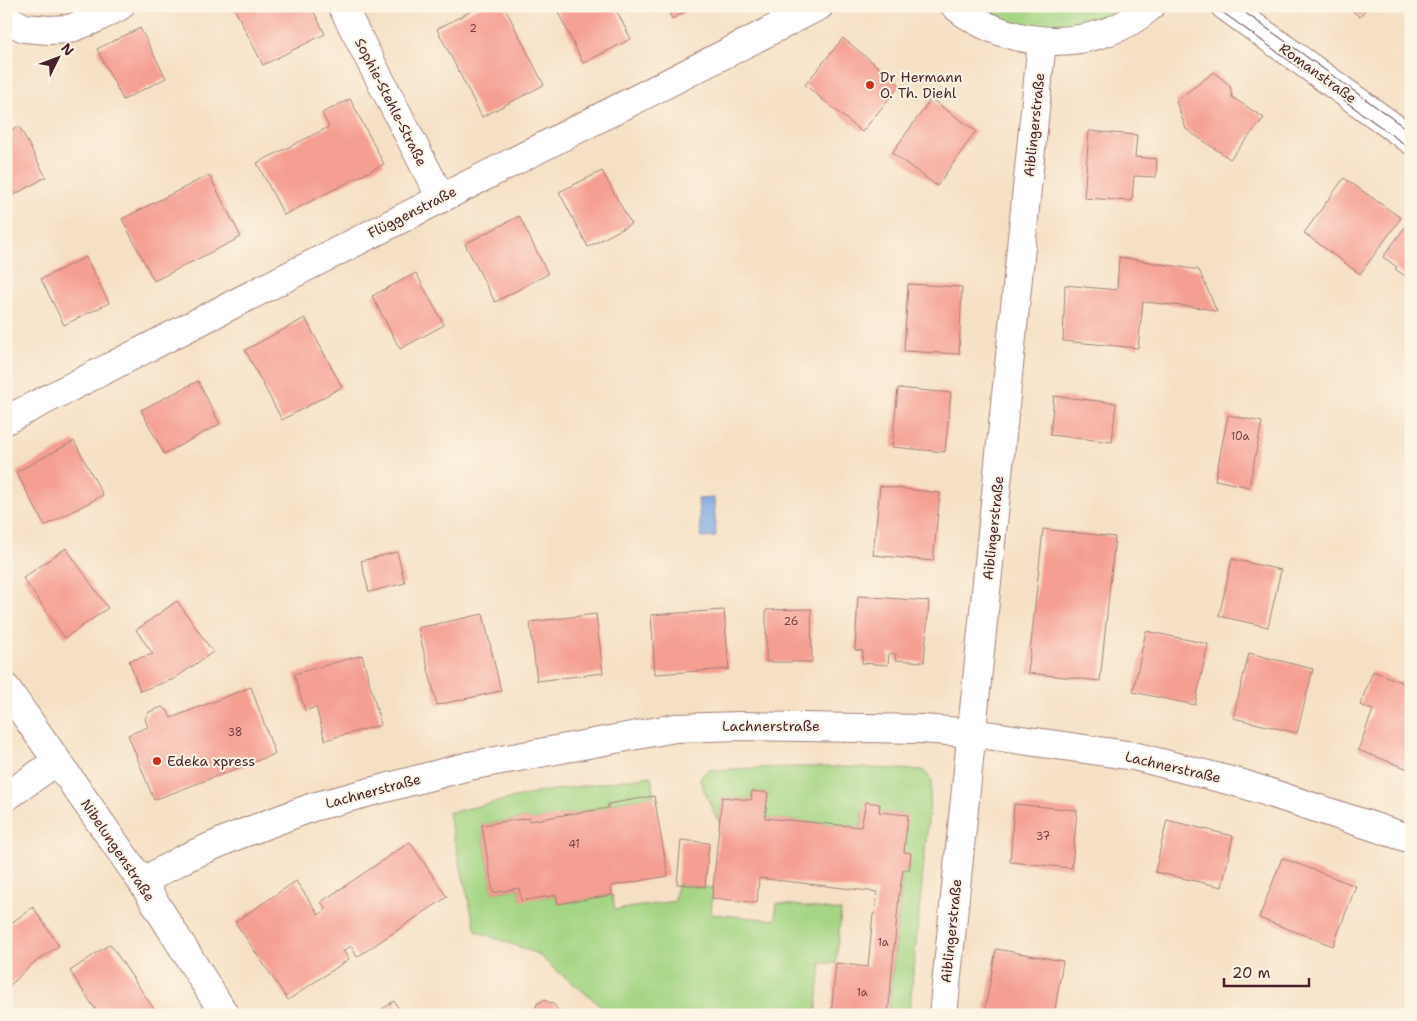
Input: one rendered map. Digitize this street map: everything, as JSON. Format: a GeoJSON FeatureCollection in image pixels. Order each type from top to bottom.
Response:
{"type":"FeatureCollection","features":[{"type":"Feature","properties":{"kind":"street"},"geometry":{"type":"LineString","coordinates":[[6,18],[24,28],[69,29],[96,19],[120,6]]}},
{"type":"Feature","properties":{"kind":"street","name":"Sophie-Stehle-Straße"},"geometry":{"type":"LineString","coordinates":[[342,6],[441,198]]}},
{"type":"Feature","properties":{"kind":"street","name":"Flüggenstraße"},"geometry":{"type":"LineString","coordinates":[[6,420],[819,6]]}},
{"type":"Feature","properties":{"kind":"street"},"geometry":{"type":"LineString","coordinates":[[955,6],[967,16],[1003,33],[1042,41],[1086,38],[1108,31],[1129,22],[1151,6]]}},
{"type":"Feature","properties":{"kind":"street","name":"Romanstraße"},"geometry":{"type":"LineString","coordinates":[[1225,6],[1411,140]]}},
{"type":"Feature","properties":{"kind":"street","name":"Aiblingerstraße"},"geometry":{"type":"LineString","coordinates":[[943,1015],[1042,41]]}},
{"type":"Feature","properties":{"kind":"street","name":"Nibelungenstraße"},"geometry":{"type":"LineString","coordinates":[[6,688],[142,882],[225,1015]]}},
{"type":"Feature","properties":{"kind":"street","name":"Lachnerstraße"},"geometry":{"type":"LineString","coordinates":[[142,882],[183,860],[233,837],[312,807],[469,766],[675,728],[789,726],[922,729],[972,733],[1134,756],[1243,784],[1411,839]]}},
{"type":"Feature","properties":{"kind":"street"},"geometry":{"type":"LineString","coordinates":[[6,796],[57,761]]}},
{"type":"Feature","properties":{"kind":"green space"},"geometry":{"type":"Polygon","coordinates":[[[976,6],[1128,6],[1102,20],[1072,28],[1042,29],[1012,24],[976,6]]]}},
{"type":"Feature","properties":{"kind":"green space"},"geometry":{"type":"Polygon","coordinates":[[[782,767],[923,770],[932,780],[909,1015],[888,1015],[903,870],[909,870],[910,853],[904,852],[907,815],[879,812],[879,804],[866,802],[861,827],[765,818],[767,793],[752,791],[751,800],[722,797],[719,822],[700,781],[701,776],[708,770],[782,767]]]}},
{"type":"Feature","properties":{"kind":"green space"},"geometry":{"type":"Polygon","coordinates":[[[651,776],[654,796],[608,804],[608,808],[529,821],[528,818],[482,825],[493,893],[519,888],[521,900],[556,895],[558,904],[612,895],[615,910],[675,901],[677,884],[713,888],[711,914],[775,920],[777,903],[841,911],[836,963],[821,963],[816,1015],[613,1015],[538,954],[476,931],[448,813],[541,792],[651,776]]]}},
{"type":"Feature","properties":{"kind":"water"},"geometry":{"type":"Polygon","coordinates":[[[714,498],[716,537],[701,538],[698,499],[714,498]]]}},
{"type":"Feature","properties":{"kind":"building"},"geometry":{"type":"Polygon","coordinates":[[[233,6],[311,6],[325,34],[263,65],[233,6]]]}},
{"type":"Feature","properties":{"kind":"building"},"geometry":{"type":"Polygon","coordinates":[[[481,6],[504,6],[544,85],[482,117],[437,29],[481,6]]]}},
{"type":"Feature","properties":{"kind":"building"},"geometry":{"type":"Polygon","coordinates":[[[555,6],[614,6],[631,39],[583,63],[555,6]]]}},
{"type":"Feature","properties":{"kind":"building"},"geometry":{"type":"Polygon","coordinates":[[[666,6],[696,6],[672,19],[666,6]]]}},
{"type":"Feature","properties":{"kind":"building"},"geometry":{"type":"Polygon","coordinates":[[[1346,6],[1368,6],[1360,17],[1346,6]]]}},
{"type":"Feature","properties":{"kind":"building"},"geometry":{"type":"Polygon","coordinates":[[[140,28],[166,78],[123,100],[97,49],[140,28]]]}},
{"type":"Feature","properties":{"kind":"building"},"geometry":{"type":"Polygon","coordinates":[[[843,38],[900,85],[862,132],[805,85],[843,38]]]}},
{"type":"Feature","properties":{"kind":"building"},"geometry":{"type":"Polygon","coordinates":[[[1214,72],[1230,86],[1232,97],[1264,118],[1230,159],[1186,129],[1176,101],[1214,72]]]}},
{"type":"Feature","properties":{"kind":"building"},"geometry":{"type":"Polygon","coordinates":[[[350,99],[384,164],[284,215],[257,163],[329,127],[322,113],[350,99]]]}},
{"type":"Feature","properties":{"kind":"building"},"geometry":{"type":"Polygon","coordinates":[[[931,99],[976,131],[937,186],[892,153],[931,99]]]}},
{"type":"Feature","properties":{"kind":"building"},"geometry":{"type":"Polygon","coordinates":[[[19,126],[46,177],[12,196],[6,185],[6,132],[19,126]]]}},
{"type":"Feature","properties":{"kind":"building"},"geometry":{"type":"Polygon","coordinates":[[[1089,131],[1137,135],[1135,157],[1157,159],[1156,177],[1134,176],[1132,201],[1084,198],[1089,131]]]}},
{"type":"Feature","properties":{"kind":"building"},"geometry":{"type":"Polygon","coordinates":[[[602,171],[631,224],[588,247],[559,192],[602,171]]]}},
{"type":"Feature","properties":{"kind":"building"},"geometry":{"type":"Polygon","coordinates":[[[209,175],[241,237],[154,281],[122,219],[209,175]]]}},
{"type":"Feature","properties":{"kind":"building"},"geometry":{"type":"Polygon","coordinates":[[[1344,178],[1401,218],[1360,274],[1304,233],[1344,178]]]}},
{"type":"Feature","properties":{"kind":"building"},"geometry":{"type":"Polygon","coordinates":[[[519,216],[548,274],[495,302],[465,244],[519,216]]]}},
{"type":"Feature","properties":{"kind":"building"},"geometry":{"type":"Polygon","coordinates":[[[1411,219],[1411,280],[1395,269],[1397,267],[1383,257],[1411,219]]]}},
{"type":"Feature","properties":{"kind":"building"},"geometry":{"type":"Polygon","coordinates":[[[86,257],[109,303],[64,325],[41,279],[86,257]]]}},
{"type":"Feature","properties":{"kind":"building"},"geometry":{"type":"Polygon","coordinates":[[[1119,257],[1199,270],[1217,312],[1204,308],[1143,302],[1138,348],[1063,341],[1065,285],[1117,290],[1119,257]]]}},
{"type":"Feature","properties":{"kind":"building"},"geometry":{"type":"Polygon","coordinates":[[[416,273],[444,325],[400,349],[372,296],[416,273]]]}},
{"type":"Feature","properties":{"kind":"building"},"geometry":{"type":"Polygon","coordinates":[[[908,284],[962,287],[959,354],[904,351],[908,284]]]}},
{"type":"Feature","properties":{"kind":"building"},"geometry":{"type":"Polygon","coordinates":[[[305,318],[342,387],[282,420],[245,350],[305,318]]]}},
{"type":"Feature","properties":{"kind":"building"},"geometry":{"type":"Polygon","coordinates":[[[198,381],[220,424],[164,454],[141,410],[198,381]]]}},
{"type":"Feature","properties":{"kind":"building"},"geometry":{"type":"Polygon","coordinates":[[[898,388],[951,393],[945,452],[892,447],[898,388]]]}},
{"type":"Feature","properties":{"kind":"building"},"geometry":{"type":"Polygon","coordinates":[[[1054,396],[1116,403],[1112,442],[1050,435],[1054,396]]]}},
{"type":"Feature","properties":{"kind":"building"},"geometry":{"type":"Polygon","coordinates":[[[1228,415],[1262,422],[1249,487],[1215,480],[1228,415]]]}},
{"type":"Feature","properties":{"kind":"building"},"geometry":{"type":"Polygon","coordinates":[[[74,441],[103,495],[45,526],[16,472],[74,441]]]}},
{"type":"Feature","properties":{"kind":"building"},"geometry":{"type":"Polygon","coordinates":[[[880,486],[940,493],[933,561],[873,555],[880,486]]]}},
{"type":"Feature","properties":{"kind":"building"},"geometry":{"type":"Polygon","coordinates":[[[1043,529],[1115,537],[1100,681],[1028,673],[1043,529]]]}},
{"type":"Feature","properties":{"kind":"building"},"geometry":{"type":"Polygon","coordinates":[[[66,548],[108,608],[65,638],[23,578],[66,548]]]}},
{"type":"Feature","properties":{"kind":"building"},"geometry":{"type":"Polygon","coordinates":[[[397,552],[405,583],[369,592],[361,561],[397,552]]]}},
{"type":"Feature","properties":{"kind":"building"},"geometry":{"type":"Polygon","coordinates":[[[1232,559],[1281,570],[1268,627],[1219,616],[1232,559]]]}},
{"type":"Feature","properties":{"kind":"building"},"geometry":{"type":"Polygon","coordinates":[[[858,596],[929,601],[924,662],[895,660],[896,654],[889,653],[888,665],[862,663],[863,651],[855,650],[858,596]]]}},
{"type":"Feature","properties":{"kind":"building"},"geometry":{"type":"Polygon","coordinates":[[[177,601],[213,652],[174,679],[140,691],[129,661],[153,654],[136,630],[177,601]]]}},
{"type":"Feature","properties":{"kind":"building"},"geometry":{"type":"Polygon","coordinates":[[[811,609],[812,662],[766,662],[766,610],[811,609]]]}},
{"type":"Feature","properties":{"kind":"building"},"geometry":{"type":"Polygon","coordinates":[[[724,610],[729,669],[655,674],[651,615],[724,610]]]}},
{"type":"Feature","properties":{"kind":"building"},"geometry":{"type":"Polygon","coordinates":[[[483,614],[501,691],[437,705],[418,628],[483,614]]]}},
{"type":"Feature","properties":{"kind":"building"},"geometry":{"type":"Polygon","coordinates":[[[596,614],[603,673],[537,681],[530,622],[596,614]]]}},
{"type":"Feature","properties":{"kind":"building"},"geometry":{"type":"Polygon","coordinates":[[[1146,631],[1208,644],[1195,705],[1133,692],[1146,631]]]}},
{"type":"Feature","properties":{"kind":"building"},"geometry":{"type":"Polygon","coordinates":[[[1249,653],[1313,669],[1297,733],[1233,718],[1249,653]]]}},
{"type":"Feature","properties":{"kind":"building"},"geometry":{"type":"Polygon","coordinates":[[[362,655],[381,725],[325,740],[316,707],[305,711],[294,674],[362,655]]]}},
{"type":"Feature","properties":{"kind":"building"},"geometry":{"type":"Polygon","coordinates":[[[1373,671],[1411,686],[1411,710],[1409,714],[1411,715],[1411,770],[1358,750],[1373,710],[1360,705],[1373,671]]]}},
{"type":"Feature","properties":{"kind":"building"},"geometry":{"type":"Polygon","coordinates":[[[251,687],[275,754],[154,800],[128,735],[148,727],[145,719],[149,712],[162,707],[167,710],[171,718],[251,687]]]}},
{"type":"Feature","properties":{"kind":"building"},"geometry":{"type":"Polygon","coordinates":[[[752,791],[768,793],[765,818],[861,827],[866,802],[880,804],[879,812],[908,815],[904,852],[911,853],[909,870],[903,870],[899,895],[888,1015],[831,1015],[836,963],[868,967],[877,892],[759,878],[757,903],[712,898],[722,797],[751,800],[752,791]]]}},
{"type":"Feature","properties":{"kind":"building"},"geometry":{"type":"Polygon","coordinates":[[[654,796],[668,876],[611,886],[612,895],[558,904],[556,895],[521,901],[519,888],[493,893],[482,825],[529,818],[529,821],[608,808],[608,804],[654,796]]]}},
{"type":"Feature","properties":{"kind":"building"},"geometry":{"type":"Polygon","coordinates":[[[1014,804],[1077,810],[1072,868],[1010,862],[1014,804]]]}},
{"type":"Feature","properties":{"kind":"building"},"geometry":{"type":"Polygon","coordinates":[[[1167,820],[1233,836],[1222,887],[1155,872],[1167,820]]]}},
{"type":"Feature","properties":{"kind":"building"},"geometry":{"type":"Polygon","coordinates":[[[681,840],[709,843],[705,887],[677,884],[681,840]]]}},
{"type":"Feature","properties":{"kind":"building"},"geometry":{"type":"Polygon","coordinates":[[[410,842],[447,897],[357,957],[351,946],[343,951],[349,959],[288,1000],[235,922],[296,881],[319,915],[326,909],[321,902],[410,842]]]}},
{"type":"Feature","properties":{"kind":"building"},"geometry":{"type":"Polygon","coordinates":[[[1282,858],[1356,886],[1333,946],[1259,918],[1282,858]]]}},
{"type":"Feature","properties":{"kind":"building"},"geometry":{"type":"Polygon","coordinates":[[[33,907],[59,946],[31,965],[6,989],[6,927],[33,907]]]}},
{"type":"Feature","properties":{"kind":"building"},"geometry":{"type":"Polygon","coordinates":[[[110,944],[158,1015],[99,1015],[70,971],[110,944]]]}},
{"type":"Feature","properties":{"kind":"building"},"geometry":{"type":"Polygon","coordinates":[[[996,949],[1063,961],[1054,1015],[1020,1015],[985,1009],[996,949]]]}},
{"type":"Feature","properties":{"kind":"building"},"geometry":{"type":"Polygon","coordinates":[[[544,1000],[552,1002],[561,1015],[533,1015],[538,1012],[537,1004],[544,1000]]]}},
{"type":"Feature","properties":{"kind":"building"},"geometry":{"type":"Polygon","coordinates":[[[394,1001],[403,1015],[374,1015],[394,1001]]]}},
{"type":"Feature","properties":{"kind":"tram line"},"geometry":{"type":"LineString","coordinates":[[1214,6],[1411,149]]}},
{"type":"Feature","properties":{"kind":"tram line"},"geometry":{"type":"LineString","coordinates":[[1236,6],[1411,132]]}},
{"type":"Feature","properties":{"kind":"place","name":"Dr Hermann O. Th. Diehl"},"geometry":{"type":"Point","coordinates":[870,85]}},
{"type":"Feature","properties":{"kind":"place","name":"Edeka xpress"},"geometry":{"type":"Point","coordinates":[157,761]}}]}
